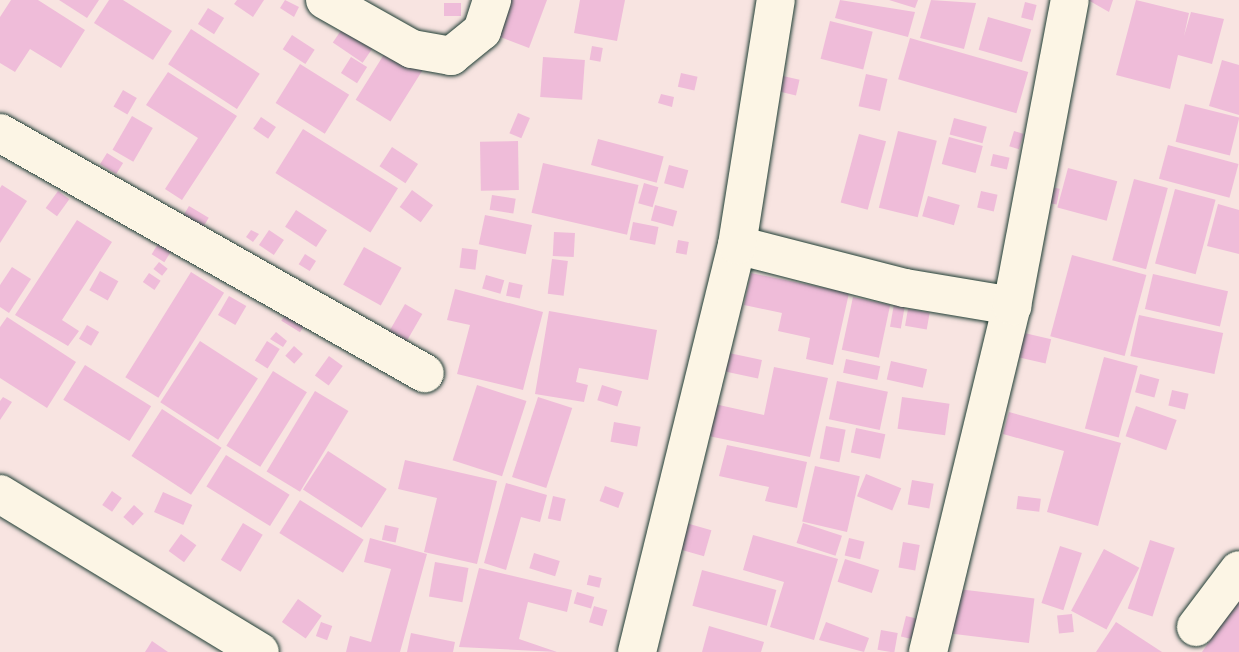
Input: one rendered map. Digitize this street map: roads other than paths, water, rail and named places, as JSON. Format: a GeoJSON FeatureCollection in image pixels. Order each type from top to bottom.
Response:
{"type":"FeatureCollection","features":[{"type":"Feature","properties":{"kind":"street"},"geometry":{"type":"LineString","coordinates":[[325,0],[412,49],[452,56],[482,31],[492,0]]}},
{"type":"Feature","properties":{"kind":"street"},"geometry":{"type":"LineString","coordinates":[[637,652],[737,245],[776,0]]}},
{"type":"Feature","properties":{"kind":"street"},"geometry":{"type":"LineString","coordinates":[[928,652],[1012,306],[1070,0]]}},
{"type":"Feature","properties":{"kind":"street"},"geometry":{"type":"LineString","coordinates":[[0,133],[425,373]]}},
{"type":"Feature","properties":{"kind":"street"},"geometry":{"type":"LineString","coordinates":[[737,245],[905,288],[1012,306]]}},
{"type":"Feature","properties":{"kind":"street"},"geometry":{"type":"LineString","coordinates":[[0,495],[260,652]]}},
{"type":"Feature","properties":{"kind":"street"},"geometry":{"type":"LineString","coordinates":[[1196,627],[1239,570]]}}]}
